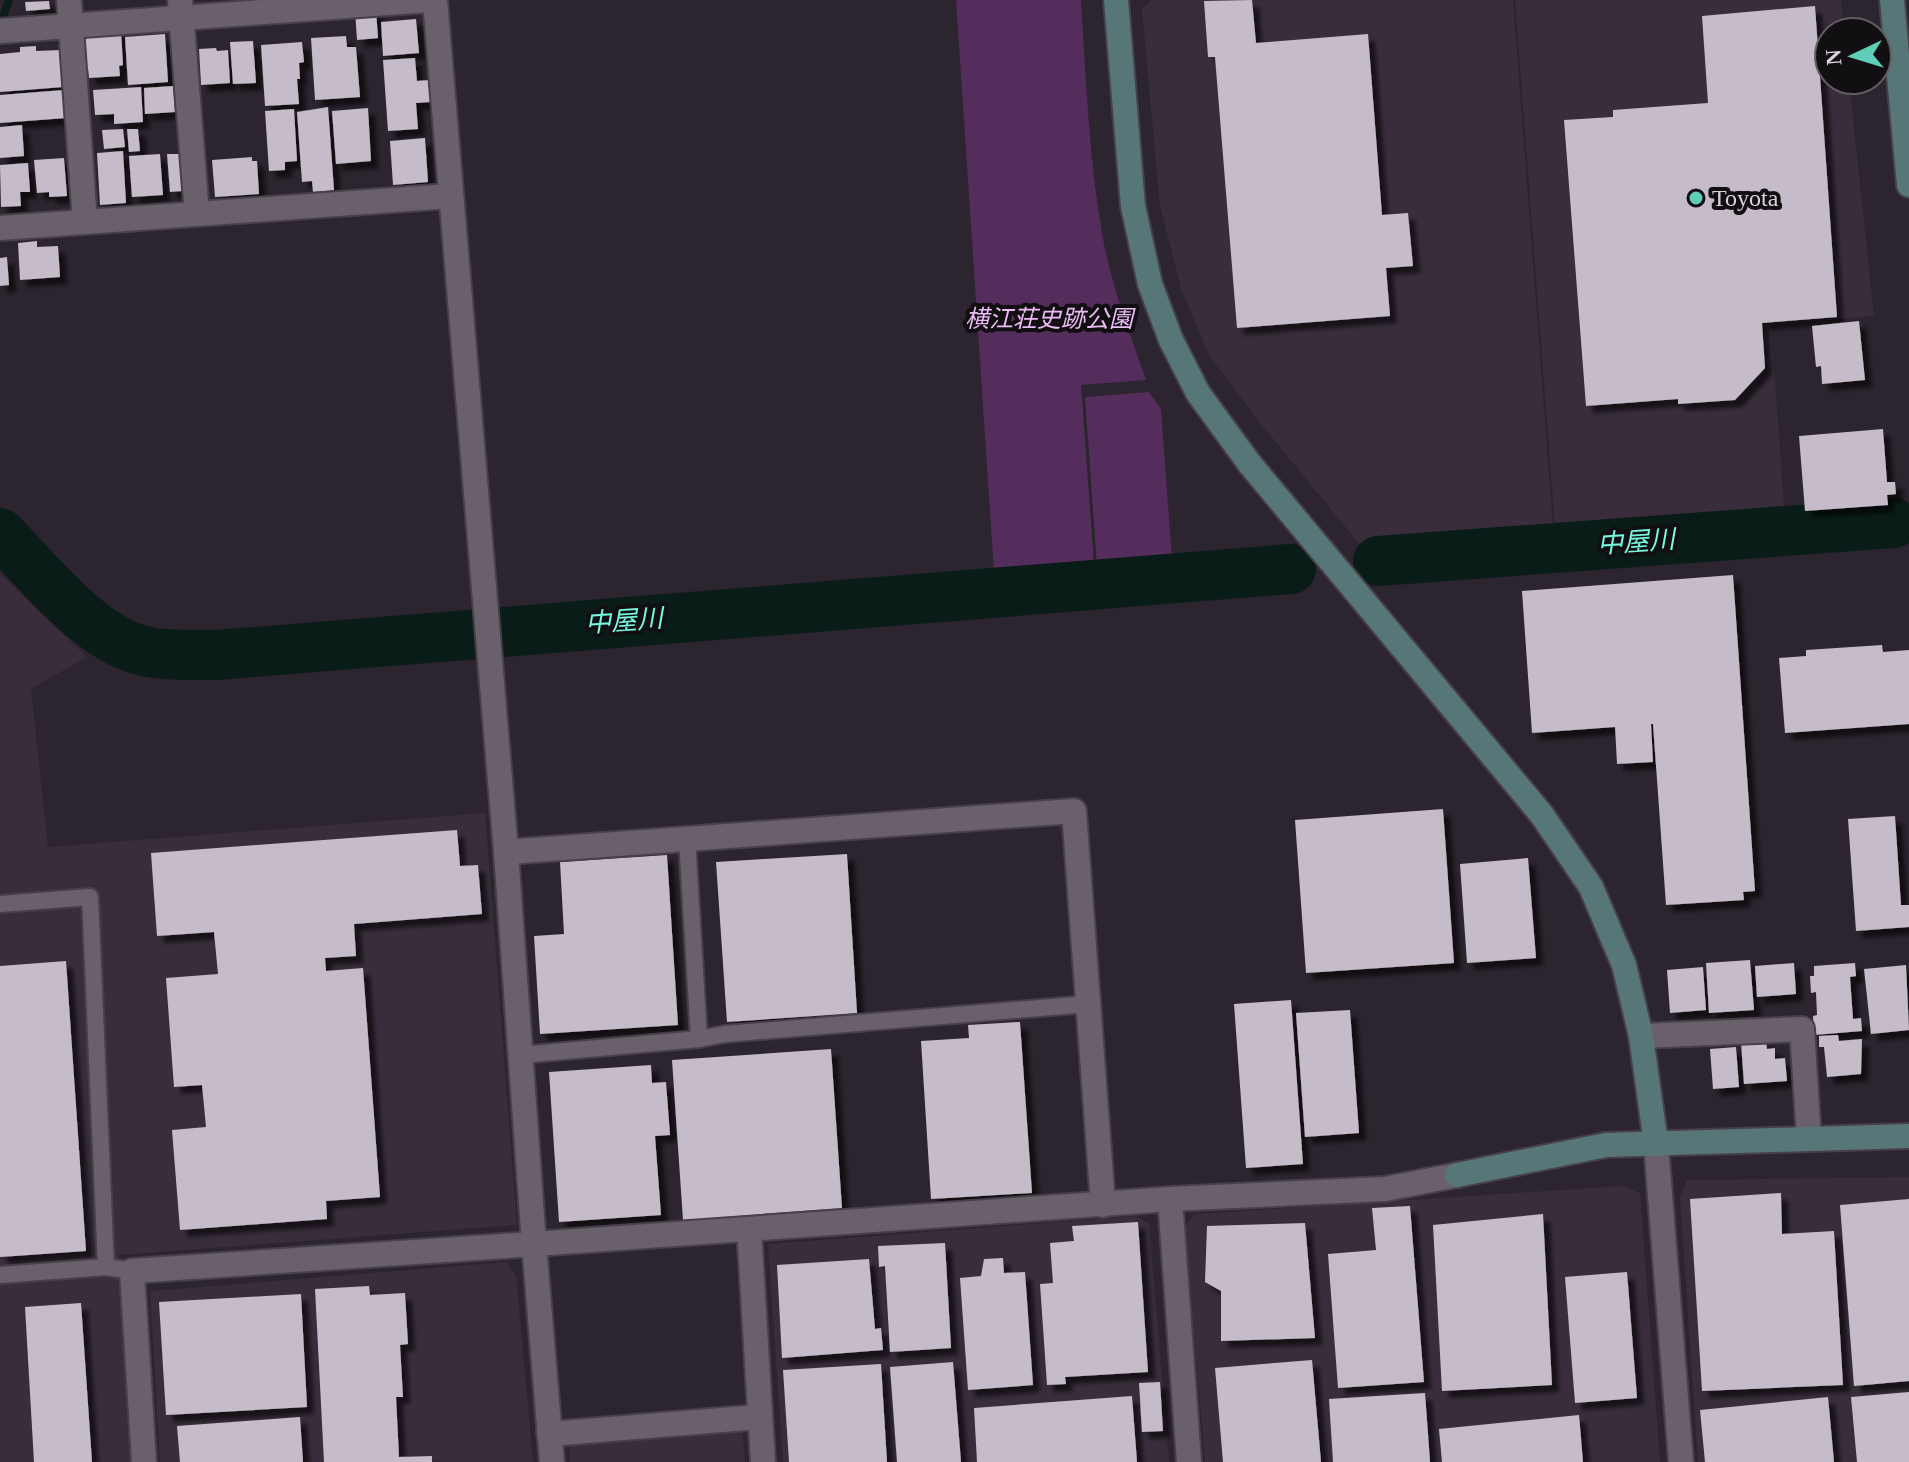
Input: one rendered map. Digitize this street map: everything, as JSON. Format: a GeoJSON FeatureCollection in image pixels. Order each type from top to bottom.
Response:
{"type":"FeatureCollection","features":[{"type":"Feature","properties":{"kind":"street"},"geometry":{"type":"LineString","coordinates":[[69,0],[85,222]]}},
{"type":"Feature","properties":{"kind":"street"},"geometry":{"type":"LineString","coordinates":[[0,31],[70,27],[181,9],[432,0],[506,852],[552,1462]]}},
{"type":"Feature","properties":{"kind":"street"},"geometry":{"type":"LineString","coordinates":[[1116,0],[1133,206],[1150,284],[1171,340],[1198,393],[1249,463],[1542,815],[1591,887],[1624,965],[1641,1036],[1656,1144],[1681,1462]]}},
{"type":"Feature","properties":{"kind":"street"},"geometry":{"type":"LineString","coordinates":[[1892,0],[1909,185]]}},
{"type":"Feature","properties":{"kind":"street"},"geometry":{"type":"LineString","coordinates":[[181,9],[197,214]]}},
{"type":"Feature","properties":{"kind":"street"},"geometry":{"type":"LineString","coordinates":[[0,228],[450,196]]}},
{"type":"Feature","properties":{"kind":"street"},"geometry":{"type":"LineString","coordinates":[[506,852],[1074,811],[1103,1205]]}},
{"type":"Feature","properties":{"kind":"street"},"geometry":{"type":"LineString","coordinates":[[1641,1036],[1802,1029],[1809,1139]]}},
{"type":"Feature","properties":{"kind":"street"},"geometry":{"type":"LineString","coordinates":[[144,1462],[132,1271],[1170,1199],[1385,1189],[1606,1145],[1909,1136]]}},
{"type":"Feature","properties":{"kind":"street"},"geometry":{"type":"LineString","coordinates":[[1170,1199],[1189,1462]]}},
{"type":"Feature","properties":{"kind":"street"},"geometry":{"type":"LineString","coordinates":[[749,1229],[763,1462]]}},
{"type":"Feature","properties":{"kind":"street"},"geometry":{"type":"LineString","coordinates":[[549,1434],[759,1417]]}},
{"type":"Feature","properties":{"kind":"lane"},"geometry":{"type":"LineString","coordinates":[[687,839],[699,1039]]}},
{"type":"Feature","properties":{"kind":"lane"},"geometry":{"type":"LineString","coordinates":[[0,904],[90,897],[106,1267]]}},
{"type":"Feature","properties":{"kind":"lane"},"geometry":{"type":"LineString","coordinates":[[521,1055],[725,1034],[1088,1004]]}},
{"type":"Feature","properties":{"kind":"lane"},"geometry":{"type":"LineString","coordinates":[[0,1275],[106,1267],[132,1271]]}},
{"type":"Feature","properties":{"kind":"shaded area"},"geometry":{"type":"Polygon","coordinates":[[[1151,0],[1513,0],[1554,540],[1366,552],[1210,357],[1181,289],[1160,206],[1142,9],[1151,0]]]}},
{"type":"Feature","properties":{"kind":"shaded area","name":"Toyota"},"geometry":{"type":"Polygon","coordinates":[[[1515,0],[1841,0],[1842,16],[1813,16],[1813,96],[1851,96],[1874,316],[1771,325],[1785,519],[1556,540],[1515,0]]]}},
{"type":"Feature","properties":{"kind":"shaded area"},"geometry":{"type":"Polygon","coordinates":[[[0,574],[87,657],[31,689],[48,847],[485,813],[517,1225],[119,1255],[134,1462],[0,1462],[0,574]]]}},
{"type":"Feature","properties":{"kind":"shaded area"},"geometry":{"type":"Polygon","coordinates":[[[1909,1177],[1909,1462],[1698,1462],[1680,1198],[1687,1180],[1909,1177]]]}},
{"type":"Feature","properties":{"kind":"shaded area"},"geometry":{"type":"Polygon","coordinates":[[[1622,1186],[1640,1193],[1660,1462],[1205,1462],[1185,1226],[1194,1214],[1622,1186]]]}},
{"type":"Feature","properties":{"kind":"shaded area"},"geometry":{"type":"Polygon","coordinates":[[[1136,1216],[1149,1224],[1169,1462],[783,1462],[768,1244],[1136,1216]]]}},
{"type":"Feature","properties":{"kind":"shaded area"},"geometry":{"type":"Polygon","coordinates":[[[507,1262],[516,1276],[533,1462],[160,1462],[150,1291],[507,1262]]]}},
{"type":"Feature","properties":{"kind":"shaded area"},"geometry":{"type":"Polygon","coordinates":[[[742,1425],[745,1462],[570,1462],[569,1438],[742,1425]]]}},
{"type":"Feature","properties":{"kind":"green space","name":"横江荘史跡公園"},"geometry":{"type":"Polygon","coordinates":[[[956,0],[1081,0],[1091,150],[1103,239],[1116,293],[1146,380],[1081,385],[1094,565],[994,572],[956,0]]]}},
{"type":"Feature","properties":{"kind":"green space"},"geometry":{"type":"Polygon","coordinates":[[[1149,392],[1161,409],[1172,559],[1097,565],[1085,397],[1149,392]]]}},
{"type":"Feature","properties":{"kind":"building"},"geometry":{"type":"Polygon","coordinates":[[[1252,0],[1256,43],[1368,34],[1382,215],[1408,213],[1413,266],[1386,268],[1390,316],[1237,328],[1215,57],[1208,57],[1204,1],[1252,0]]]}},
{"type":"Feature","properties":{"kind":"building"},"geometry":{"type":"Polygon","coordinates":[[[49,1],[50,9],[26,11],[25,2],[49,1]]]}},
{"type":"Feature","properties":{"kind":"building"},"geometry":{"type":"Polygon","coordinates":[[[1815,6],[1813,96],[1821,96],[1837,317],[1762,323],[1765,368],[1735,400],[1678,404],[1678,399],[1586,406],[1564,120],[1613,117],[1613,110],[1708,103],[1702,16],[1815,6]]]}},
{"type":"Feature","properties":{"kind":"building"},"geometry":{"type":"Polygon","coordinates":[[[376,10],[378,38],[357,40],[355,11],[376,10]]]}},
{"type":"Feature","properties":{"kind":"building"},"geometry":{"type":"Polygon","coordinates":[[[416,19],[419,53],[383,56],[381,22],[416,19]]]}},
{"type":"Feature","properties":{"kind":"building"},"geometry":{"type":"Polygon","coordinates":[[[121,30],[123,65],[119,66],[120,76],[89,78],[88,69],[85,69],[86,36],[121,30]]]}},
{"type":"Feature","properties":{"kind":"building"},"geometry":{"type":"Polygon","coordinates":[[[165,34],[168,82],[128,85],[125,37],[165,34]]]}},
{"type":"Feature","properties":{"kind":"building"},"geometry":{"type":"Polygon","coordinates":[[[346,36],[347,47],[356,47],[360,97],[315,100],[311,38],[346,36]]]}},
{"type":"Feature","properties":{"kind":"building"},"geometry":{"type":"Polygon","coordinates":[[[253,41],[256,83],[233,84],[230,42],[253,41]]]}},
{"type":"Feature","properties":{"kind":"building"},"geometry":{"type":"Polygon","coordinates":[[[302,42],[304,62],[299,63],[300,79],[297,79],[299,104],[265,106],[261,45],[302,42]]]}},
{"type":"Feature","properties":{"kind":"building"},"geometry":{"type":"Polygon","coordinates":[[[36,46],[36,51],[61,50],[63,87],[0,92],[0,54],[20,52],[20,47],[36,46]]]}},
{"type":"Feature","properties":{"kind":"building"},"geometry":{"type":"Polygon","coordinates":[[[216,48],[217,51],[228,50],[230,83],[201,85],[199,49],[216,48]]]}},
{"type":"Feature","properties":{"kind":"building"},"geometry":{"type":"Polygon","coordinates":[[[415,58],[417,81],[429,80],[430,102],[416,103],[418,129],[388,131],[383,60],[415,58]]]}},
{"type":"Feature","properties":{"kind":"building"},"geometry":{"type":"Polygon","coordinates":[[[173,86],[175,112],[145,114],[144,88],[173,86]]]}},
{"type":"Feature","properties":{"kind":"building"},"geometry":{"type":"Polygon","coordinates":[[[141,87],[143,122],[114,124],[114,114],[95,115],[93,90],[141,87]]]}},
{"type":"Feature","properties":{"kind":"building"},"geometry":{"type":"Polygon","coordinates":[[[64,90],[66,118],[0,123],[0,95],[64,90]]]}},
{"type":"Feature","properties":{"kind":"building"},"geometry":{"type":"Polygon","coordinates":[[[328,107],[334,190],[313,192],[312,181],[302,182],[297,112],[328,107]]]}},
{"type":"Feature","properties":{"kind":"building"},"geometry":{"type":"Polygon","coordinates":[[[368,108],[371,161],[336,164],[332,111],[368,108]]]}},
{"type":"Feature","properties":{"kind":"building"},"geometry":{"type":"Polygon","coordinates":[[[294,109],[297,161],[285,162],[285,170],[269,171],[265,111],[294,109]]]}},
{"type":"Feature","properties":{"kind":"building"},"geometry":{"type":"Polygon","coordinates":[[[22,125],[24,156],[0,158],[0,127],[22,125]]]}},
{"type":"Feature","properties":{"kind":"building"},"geometry":{"type":"Polygon","coordinates":[[[123,129],[125,147],[104,149],[102,130],[123,129]]]}},
{"type":"Feature","properties":{"kind":"building"},"geometry":{"type":"Polygon","coordinates":[[[127,129],[138,129],[140,151],[129,152],[127,129]]]}},
{"type":"Feature","properties":{"kind":"building"},"geometry":{"type":"Polygon","coordinates":[[[425,138],[428,182],[393,185],[390,141],[425,138]]]}},
{"type":"Feature","properties":{"kind":"building"},"geometry":{"type":"Polygon","coordinates":[[[123,151],[126,203],[100,205],[97,153],[123,151]]]}},
{"type":"Feature","properties":{"kind":"building"},"geometry":{"type":"Polygon","coordinates":[[[160,154],[163,195],[132,197],[129,156],[160,154]]]}},
{"type":"Feature","properties":{"kind":"building"},"geometry":{"type":"Polygon","coordinates":[[[167,154],[179,154],[182,191],[170,192],[167,154]]]}},
{"type":"Feature","properties":{"kind":"building"},"geometry":{"type":"Polygon","coordinates":[[[252,157],[252,161],[257,161],[259,194],[215,197],[212,160],[252,157]]]}},
{"type":"Feature","properties":{"kind":"building"},"geometry":{"type":"Polygon","coordinates":[[[64,158],[67,196],[49,197],[49,192],[37,193],[34,160],[64,158]]]}},
{"type":"Feature","properties":{"kind":"building"},"geometry":{"type":"Polygon","coordinates":[[[28,163],[30,192],[20,192],[21,206],[1,207],[0,165],[28,163]]]}},
{"type":"Feature","properties":{"kind":"building"},"geometry":{"type":"Polygon","coordinates":[[[37,241],[37,247],[58,246],[60,277],[20,280],[18,243],[37,241]]]}},
{"type":"Feature","properties":{"kind":"building"},"geometry":{"type":"Polygon","coordinates":[[[7,257],[9,285],[0,286],[0,258],[7,257]]]}},
{"type":"Feature","properties":{"kind":"building"},"geometry":{"type":"Polygon","coordinates":[[[1859,321],[1865,380],[1822,384],[1821,366],[1816,367],[1812,326],[1859,321]]]}},
{"type":"Feature","properties":{"kind":"building"},"geometry":{"type":"Polygon","coordinates":[[[1883,429],[1887,482],[1895,482],[1896,494],[1887,495],[1888,505],[1805,511],[1799,436],[1883,429]]]}},
{"type":"Feature","properties":{"kind":"building"},"geometry":{"type":"Polygon","coordinates":[[[1733,575],[1755,891],[1743,892],[1744,900],[1666,905],[1653,724],[1653,762],[1617,764],[1615,727],[1532,733],[1522,591],[1733,575]]]}},
{"type":"Feature","properties":{"kind":"building"},"geometry":{"type":"Polygon","coordinates":[[[1882,645],[1883,652],[1909,650],[1909,724],[1785,733],[1779,658],[1806,656],[1806,650],[1882,645]]]}},
{"type":"Feature","properties":{"kind":"building"},"geometry":{"type":"Polygon","coordinates":[[[1443,809],[1454,963],[1306,973],[1295,820],[1443,809]]]}},
{"type":"Feature","properties":{"kind":"building"},"geometry":{"type":"Polygon","coordinates":[[[1895,816],[1901,905],[1909,905],[1909,927],[1856,931],[1848,819],[1895,816]]]}},
{"type":"Feature","properties":{"kind":"building"},"geometry":{"type":"Polygon","coordinates":[[[457,830],[460,866],[478,865],[482,914],[354,924],[356,956],[325,958],[326,971],[363,968],[380,1197],[326,1201],[327,1219],[180,1230],[172,1130],[206,1127],[202,1085],[174,1087],[166,978],[218,974],[214,932],[157,936],[151,853],[457,830]]]}},
{"type":"Feature","properties":{"kind":"building"},"geometry":{"type":"Polygon","coordinates":[[[847,854],[857,1013],[727,1022],[716,862],[847,854]]]}},
{"type":"Feature","properties":{"kind":"building"},"geometry":{"type":"Polygon","coordinates":[[[667,855],[678,1025],[540,1034],[534,936],[564,934],[560,862],[667,855]]]}},
{"type":"Feature","properties":{"kind":"building"},"geometry":{"type":"Polygon","coordinates":[[[1528,858],[1536,958],[1467,963],[1460,864],[1528,858]]]}},
{"type":"Feature","properties":{"kind":"building"},"geometry":{"type":"Polygon","coordinates":[[[1750,960],[1754,1010],[1709,1013],[1706,963],[1750,960]]]}},
{"type":"Feature","properties":{"kind":"building"},"geometry":{"type":"Polygon","coordinates":[[[66,961],[86,1251],[0,1257],[0,966],[66,961]]]}},
{"type":"Feature","properties":{"kind":"building"},"geometry":{"type":"Polygon","coordinates":[[[1794,963],[1796,994],[1757,997],[1755,966],[1794,963]]]}},
{"type":"Feature","properties":{"kind":"building"},"geometry":{"type":"Polygon","coordinates":[[[1855,963],[1856,976],[1850,977],[1853,1019],[1861,1018],[1862,1031],[1814,1035],[1816,992],[1811,993],[1810,976],[1814,976],[1814,966],[1855,963]]]}},
{"type":"Feature","properties":{"kind":"building"},"geometry":{"type":"Polygon","coordinates":[[[1906,965],[1909,1030],[1871,1034],[1864,969],[1906,965]]]}},
{"type":"Feature","properties":{"kind":"building"},"geometry":{"type":"Polygon","coordinates":[[[1703,967],[1706,1010],[1670,1013],[1667,970],[1703,967]]]}},
{"type":"Feature","properties":{"kind":"building"},"geometry":{"type":"Polygon","coordinates":[[[1291,1000],[1303,1164],[1246,1168],[1234,1004],[1291,1000]]]}},
{"type":"Feature","properties":{"kind":"building"},"geometry":{"type":"Polygon","coordinates":[[[1350,1010],[1359,1133],[1305,1137],[1296,1013],[1350,1010]]]}},
{"type":"Feature","properties":{"kind":"building"},"geometry":{"type":"Polygon","coordinates":[[[1020,1022],[1032,1193],[931,1199],[921,1041],[969,1038],[968,1025],[1020,1022]]]}},
{"type":"Feature","properties":{"kind":"building"},"geometry":{"type":"Polygon","coordinates":[[[1838,1035],[1839,1041],[1862,1039],[1861,1074],[1827,1077],[1824,1047],[1819,1047],[1819,1036],[1838,1035]]]}},
{"type":"Feature","properties":{"kind":"building"},"geometry":{"type":"Polygon","coordinates":[[[1766,1041],[1767,1049],[1775,1048],[1775,1059],[1785,1058],[1787,1081],[1744,1084],[1741,1043],[1766,1041]]]}},
{"type":"Feature","properties":{"kind":"building"},"geometry":{"type":"Polygon","coordinates":[[[1736,1047],[1739,1087],[1713,1089],[1710,1049],[1736,1047]]]}},
{"type":"Feature","properties":{"kind":"building"},"geometry":{"type":"Polygon","coordinates":[[[831,1049],[842,1208],[683,1220],[672,1060],[831,1049]]]}},
{"type":"Feature","properties":{"kind":"building"},"geometry":{"type":"Polygon","coordinates":[[[651,1065],[652,1083],[666,1082],[670,1135],[655,1136],[661,1215],[559,1222],[549,1072],[651,1065]]]}},
{"type":"Feature","properties":{"kind":"building"},"geometry":{"type":"Polygon","coordinates":[[[1781,1193],[1782,1234],[1834,1231],[1843,1385],[1702,1391],[1690,1199],[1781,1193]]]}},
{"type":"Feature","properties":{"kind":"building"},"geometry":{"type":"Polygon","coordinates":[[[1909,1199],[1909,1381],[1854,1386],[1840,1205],[1909,1199]]]}},
{"type":"Feature","properties":{"kind":"building"},"geometry":{"type":"Polygon","coordinates":[[[1410,1206],[1424,1382],[1338,1388],[1328,1254],[1376,1250],[1372,1208],[1410,1206]]]}},
{"type":"Feature","properties":{"kind":"building"},"geometry":{"type":"Polygon","coordinates":[[[1543,1214],[1552,1385],[1442,1391],[1433,1225],[1543,1214]]]}},
{"type":"Feature","properties":{"kind":"building"},"geometry":{"type":"Polygon","coordinates":[[[1138,1222],[1148,1372],[1065,1377],[1066,1384],[1047,1385],[1040,1284],[1053,1283],[1050,1243],[1074,1241],[1072,1226],[1138,1222]]]}},
{"type":"Feature","properties":{"kind":"building"},"geometry":{"type":"Polygon","coordinates":[[[1305,1223],[1315,1338],[1221,1341],[1221,1291],[1205,1282],[1207,1226],[1305,1223]]]}},
{"type":"Feature","properties":{"kind":"building"},"geometry":{"type":"Polygon","coordinates":[[[945,1243],[951,1348],[890,1352],[885,1266],[879,1267],[878,1246],[945,1243]]]}},
{"type":"Feature","properties":{"kind":"building"},"geometry":{"type":"Polygon","coordinates":[[[1003,1258],[1004,1273],[1025,1272],[1033,1385],[968,1390],[960,1278],[981,1276],[984,1259],[1003,1258]]]}},
{"type":"Feature","properties":{"kind":"building"},"geometry":{"type":"Polygon","coordinates":[[[869,1259],[875,1329],[881,1328],[883,1350],[782,1358],[777,1265],[869,1259]]]}},
{"type":"Feature","properties":{"kind":"building"},"geometry":{"type":"Polygon","coordinates":[[[1627,1272],[1637,1398],[1575,1403],[1565,1277],[1627,1272]]]}},
{"type":"Feature","properties":{"kind":"building"},"geometry":{"type":"Polygon","coordinates":[[[369,1286],[370,1295],[405,1293],[408,1344],[400,1345],[403,1397],[396,1397],[399,1457],[432,1456],[432,1462],[324,1462],[315,1289],[369,1286]]]}},
{"type":"Feature","properties":{"kind":"building"},"geometry":{"type":"Polygon","coordinates":[[[301,1294],[307,1407],[166,1415],[159,1302],[301,1294]]]}},
{"type":"Feature","properties":{"kind":"building"},"geometry":{"type":"Polygon","coordinates":[[[81,1303],[92,1462],[34,1462],[25,1307],[81,1303]]]}},
{"type":"Feature","properties":{"kind":"building"},"geometry":{"type":"Polygon","coordinates":[[[1312,1360],[1321,1462],[1223,1462],[1215,1368],[1312,1360]]]}},
{"type":"Feature","properties":{"kind":"building"},"geometry":{"type":"Polygon","coordinates":[[[953,1362],[961,1462],[897,1462],[890,1367],[953,1362]]]}},
{"type":"Feature","properties":{"kind":"building"},"geometry":{"type":"Polygon","coordinates":[[[881,1364],[887,1462],[789,1462],[783,1370],[881,1364]]]}},
{"type":"Feature","properties":{"kind":"building"},"geometry":{"type":"Polygon","coordinates":[[[1160,1382],[1163,1431],[1142,1432],[1139,1383],[1160,1382]]]}},
{"type":"Feature","properties":{"kind":"building"},"geometry":{"type":"Polygon","coordinates":[[[1909,1392],[1909,1462],[1857,1462],[1851,1397],[1909,1392]]]}},
{"type":"Feature","properties":{"kind":"building"},"geometry":{"type":"Polygon","coordinates":[[[1425,1393],[1430,1462],[1333,1462],[1329,1399],[1425,1393]]]}},
{"type":"Feature","properties":{"kind":"building"},"geometry":{"type":"Polygon","coordinates":[[[1132,1396],[1137,1462],[977,1462],[974,1408],[1132,1396]]]}},
{"type":"Feature","properties":{"kind":"building"},"geometry":{"type":"Polygon","coordinates":[[[1828,1397],[1834,1462],[1705,1462],[1700,1410],[1828,1397]]]}},
{"type":"Feature","properties":{"kind":"building"},"geometry":{"type":"Polygon","coordinates":[[[1579,1415],[1583,1462],[1442,1462],[1439,1429],[1579,1415]]]}},
{"type":"Feature","properties":{"kind":"building"},"geometry":{"type":"Polygon","coordinates":[[[300,1417],[303,1462],[180,1462],[177,1426],[300,1417]]]}},
{"type":"Feature","properties":{"kind":"waterway"},"geometry":{"type":"LineString","coordinates":[[4,14],[9,0]]}},
{"type":"Feature","properties":{"kind":"waterway","name":"中屋川"},"geometry":{"type":"LineString","coordinates":[[1378,561],[1894,523]]}},
{"type":"Feature","properties":{"kind":"waterway","name":"中屋川"},"geometry":{"type":"LineString","coordinates":[[0,533],[68,604],[108,635],[128,646],[149,652],[183,655],[217,655],[1291,569]]}},
{"type":"Feature","properties":{"kind":"place","name":"Toyota"},"geometry":{"type":"Point","coordinates":[1696,198]}}]}
